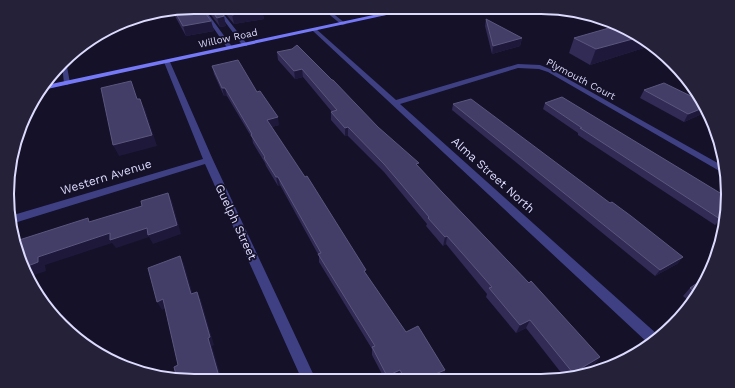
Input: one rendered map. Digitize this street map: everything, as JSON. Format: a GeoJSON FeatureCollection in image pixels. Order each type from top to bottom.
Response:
{"type":"FeatureCollection","features":[{"type":"Feature","properties":{"kind":"main road","name":"Willow Road"},"geometry":{"type":"LineString","coordinates":[[49,87],[388,14]]}},
{"type":"Feature","properties":{"kind":"street","name":"Alma Street North"},"geometry":{"type":"LineString","coordinates":[[315,30],[651,337]]}},
{"type":"Feature","properties":{"kind":"street","name":"Guelph Street"},"geometry":{"type":"LineString","coordinates":[[167,62],[208,160],[306,374]]}},
{"type":"Feature","properties":{"kind":"street","name":"Plymouth Court"},"geometry":{"type":"LineString","coordinates":[[394,103],[518,66],[540,67],[550,71],[719,168]]}},
{"type":"Feature","properties":{"kind":"street","name":"Western Avenue"},"geometry":{"type":"LineString","coordinates":[[16,218],[208,160]]}},
{"type":"Feature","properties":{"kind":"lane"},"geometry":{"type":"LineString","coordinates":[[206,14],[230,48]]}},
{"type":"Feature","properties":{"kind":"lane"},"geometry":{"type":"LineString","coordinates":[[221,14],[245,45]]}},
{"type":"Feature","properties":{"kind":"lane"},"geometry":{"type":"LineString","coordinates":[[331,14],[344,24]]}},
{"type":"Feature","properties":{"kind":"lane"},"geometry":{"type":"LineString","coordinates":[[65,69],[67,83]]}},
{"type":"Feature","properties":{"kind":"building"},"geometry":{"type":"Polygon","coordinates":[[[206,14],[211,21],[183,26],[177,15],[206,14]]]}},
{"type":"Feature","properties":{"kind":"building"},"geometry":{"type":"Polygon","coordinates":[[[214,14],[222,14],[224,16],[217,18],[214,14]]]}},
{"type":"Feature","properties":{"kind":"building"},"geometry":{"type":"Polygon","coordinates":[[[486,19],[522,38],[493,46],[486,19]]]}},
{"type":"Feature","properties":{"kind":"building"},"geometry":{"type":"Polygon","coordinates":[[[610,28],[633,39],[596,49],[574,38],[610,28]]]}},
{"type":"Feature","properties":{"kind":"building"},"geometry":{"type":"Polygon","coordinates":[[[297,45],[378,127],[419,163],[416,164],[529,283],[531,281],[600,357],[577,371],[572,371],[530,320],[520,325],[489,288],[492,287],[447,236],[445,237],[428,218],[429,217],[384,164],[348,127],[345,128],[331,112],[337,110],[302,69],[294,71],[277,52],[292,49],[297,45]]]}},
{"type":"Feature","properties":{"kind":"building"},"geometry":{"type":"Polygon","coordinates":[[[238,60],[257,92],[260,91],[278,117],[267,120],[305,177],[307,176],[366,270],[364,271],[406,332],[418,326],[445,370],[435,374],[402,374],[400,370],[391,374],[386,374],[372,347],[375,346],[318,254],[321,253],[278,177],[276,177],[264,158],[265,157],[225,88],[222,88],[212,66],[238,60]]]}},
{"type":"Feature","properties":{"kind":"building"},"geometry":{"type":"Polygon","coordinates":[[[131,81],[137,99],[140,99],[152,135],[113,145],[101,88],[131,81]]]}},
{"type":"Feature","properties":{"kind":"building"},"geometry":{"type":"Polygon","coordinates":[[[664,83],[693,97],[700,109],[688,114],[644,90],[664,83]]]}},
{"type":"Feature","properties":{"kind":"building"},"geometry":{"type":"Polygon","coordinates":[[[562,97],[721,194],[719,218],[580,128],[582,128],[545,103],[562,97]]]}},
{"type":"Feature","properties":{"kind":"building"},"geometry":{"type":"Polygon","coordinates":[[[471,99],[610,203],[612,202],[631,216],[683,257],[660,270],[453,104],[471,99]]]}},
{"type":"Feature","properties":{"kind":"building"},"geometry":{"type":"Polygon","coordinates":[[[168,193],[177,225],[148,235],[147,228],[110,240],[110,233],[38,257],[38,262],[29,266],[20,240],[88,218],[89,222],[142,206],[141,201],[168,193]]]}},
{"type":"Feature","properties":{"kind":"building"},"geometry":{"type":"Polygon","coordinates":[[[180,256],[191,294],[197,292],[210,337],[208,338],[218,374],[175,373],[174,367],[178,365],[163,299],[157,302],[148,268],[180,256]]]}},
{"type":"Feature","properties":{"kind":"building"},"geometry":{"type":"Polygon","coordinates":[[[698,283],[693,291],[690,288],[698,283]]]}}]}
